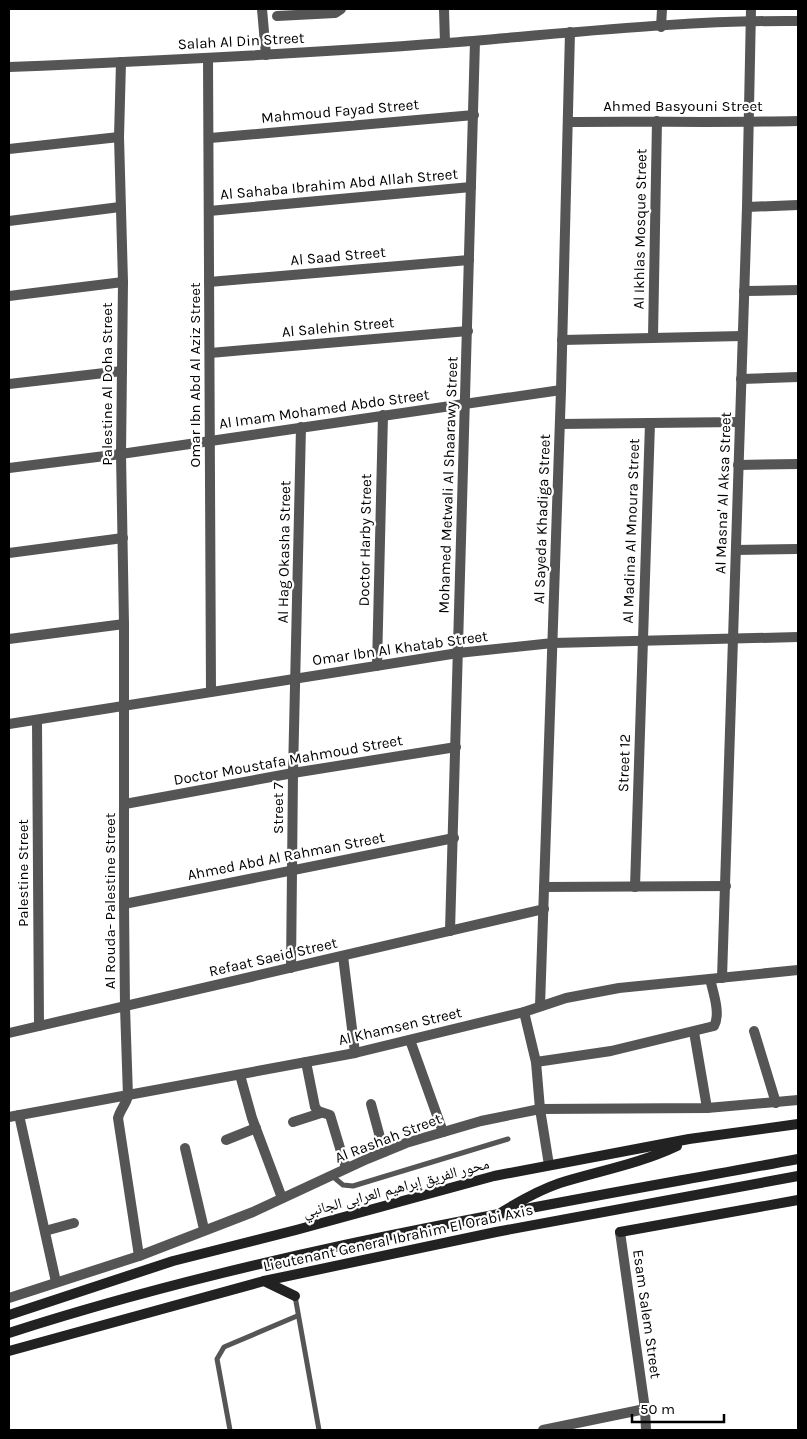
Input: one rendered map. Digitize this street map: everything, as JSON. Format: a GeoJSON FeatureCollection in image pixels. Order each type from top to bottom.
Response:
{"type":"FeatureCollection","features":[{"type":"Feature","properties":{"kind":"main road","name":"محور الفريق إبراهيم العرابى الجانبي"},"geometry":{"type":"LineString","coordinates":[[9,1315],[173,1261],[296,1230],[485,1178],[689,1140],[798,1124]]}},
{"type":"Feature","properties":{"kind":"main road"},"geometry":{"type":"LineString","coordinates":[[497,1215],[527,1197],[551,1186],[634,1163],[689,1140]]}},
{"type":"Feature","properties":{"kind":"main road","name":"Lieutenant General Ibrahim El Orabi Axis"},"geometry":{"type":"LineString","coordinates":[[9,1333],[203,1277],[323,1249],[798,1159]]}},
{"type":"Feature","properties":{"kind":"main road","name":"Lieutenant General Ibrahim El Orabi Axis"},"geometry":{"type":"LineString","coordinates":[[9,1352],[264,1281],[496,1232],[798,1176]]}},
{"type":"Feature","properties":{"kind":"main road"},"geometry":{"type":"LineString","coordinates":[[620,1232],[798,1200]]}},
{"type":"Feature","properties":{"kind":"main road"},"geometry":{"type":"LineString","coordinates":[[264,1281],[294,1296]]}},
{"type":"Feature","properties":{"kind":"street"},"geometry":{"type":"LineString","coordinates":[[262,9],[266,56]]}},
{"type":"Feature","properties":{"kind":"street"},"geometry":{"type":"LineString","coordinates":[[277,16],[293,12],[323,11],[335,13],[341,9]]}},
{"type":"Feature","properties":{"kind":"street"},"geometry":{"type":"LineString","coordinates":[[444,9],[445,43]]}},
{"type":"Feature","properties":{"kind":"street"},"geometry":{"type":"LineString","coordinates":[[661,27],[662,9]]}},
{"type":"Feature","properties":{"kind":"street","name":"Al Masna' Al Aksa Street"},"geometry":{"type":"LineString","coordinates":[[722,978],[739,422],[742,379],[751,9]]}},
{"type":"Feature","properties":{"kind":"street","name":"Salah Al Din Street"},"geometry":{"type":"LineString","coordinates":[[9,67],[266,56],[751,20],[798,21]]}},
{"type":"Feature","properties":{"kind":"street","name":"Al Sayeda Khadiga Street"},"geometry":{"type":"LineString","coordinates":[[540,1006],[560,424],[570,32]]}},
{"type":"Feature","properties":{"kind":"street","name":"Mohamed Metwali Al Shaarawy Street"},"geometry":{"type":"LineString","coordinates":[[450,931],[475,41]]}},
{"type":"Feature","properties":{"kind":"street","name":"Omar Ibn Abd Al Aziz Street"},"geometry":{"type":"LineString","coordinates":[[208,58],[210,138],[211,692]]}},
{"type":"Feature","properties":{"kind":"street","name":"Palestine Al Doha Street"},"geometry":{"type":"LineString","coordinates":[[121,62],[119,137],[123,282],[121,454],[124,707]]}},
{"type":"Feature","properties":{"kind":"street","name":"Mahmoud Fayad Street"},"geometry":{"type":"LineString","coordinates":[[210,138],[474,115]]}},
{"type":"Feature","properties":{"kind":"street","name":"Al Ikhlas Mosque Street"},"geometry":{"type":"LineString","coordinates":[[653,337],[657,121]]}},
{"type":"Feature","properties":{"kind":"street","name":"Ahmed Basyouni Street"},"geometry":{"type":"LineString","coordinates":[[568,122],[798,121]]}},
{"type":"Feature","properties":{"kind":"street"},"geometry":{"type":"LineString","coordinates":[[9,149],[119,137]]}},
{"type":"Feature","properties":{"kind":"street","name":"Al Sahaba Ibrahim Abd Allah Street"},"geometry":{"type":"LineString","coordinates":[[209,211],[472,187]]}},
{"type":"Feature","properties":{"kind":"street"},"geometry":{"type":"LineString","coordinates":[[747,206],[798,205]]}},
{"type":"Feature","properties":{"kind":"street"},"geometry":{"type":"LineString","coordinates":[[9,221],[120,207]]}},
{"type":"Feature","properties":{"kind":"street","name":"Al Saad Street"},"geometry":{"type":"LineString","coordinates":[[209,282],[469,260]]}},
{"type":"Feature","properties":{"kind":"street"},"geometry":{"type":"LineString","coordinates":[[9,296],[123,282]]}},
{"type":"Feature","properties":{"kind":"street"},"geometry":{"type":"LineString","coordinates":[[744,291],[798,290]]}},
{"type":"Feature","properties":{"kind":"street","name":"Al Salehin Street"},"geometry":{"type":"LineString","coordinates":[[210,353],[468,331]]}},
{"type":"Feature","properties":{"kind":"street"},"geometry":{"type":"LineString","coordinates":[[562,340],[742,336]]}},
{"type":"Feature","properties":{"kind":"street"},"geometry":{"type":"LineString","coordinates":[[9,384],[122,370]]}},
{"type":"Feature","properties":{"kind":"street"},"geometry":{"type":"LineString","coordinates":[[742,379],[798,377]]}},
{"type":"Feature","properties":{"kind":"street","name":"Al Imam Mohamed Abdo Street"},"geometry":{"type":"LineString","coordinates":[[9,468],[121,454],[561,390]]}},
{"type":"Feature","properties":{"kind":"street","name":"Doctor Harby Street"},"geometry":{"type":"LineString","coordinates":[[377,666],[383,415]]}},
{"type":"Feature","properties":{"kind":"street"},"geometry":{"type":"LineString","coordinates":[[560,424],[739,422]]}},
{"type":"Feature","properties":{"kind":"street","name":"Al Madina Al Mnoura Street"},"geometry":{"type":"LineString","coordinates":[[642,640],[650,423]]}},
{"type":"Feature","properties":{"kind":"street","name":"Al Hag Okasha Street"},"geometry":{"type":"LineString","coordinates":[[296,678],[301,427]]}},
{"type":"Feature","properties":{"kind":"street"},"geometry":{"type":"LineString","coordinates":[[738,465],[798,464]]}},
{"type":"Feature","properties":{"kind":"street"},"geometry":{"type":"LineString","coordinates":[[9,553],[123,538]]}},
{"type":"Feature","properties":{"kind":"street"},"geometry":{"type":"LineString","coordinates":[[736,550],[798,549]]}},
{"type":"Feature","properties":{"kind":"street"},"geometry":{"type":"LineString","coordinates":[[9,639],[124,624]]}},
{"type":"Feature","properties":{"kind":"street","name":"Omar Ibn Al Khatab Street"},"geometry":{"type":"LineString","coordinates":[[9,724],[458,653],[553,643],[798,637]]}},
{"type":"Feature","properties":{"kind":"street","name":"Street 12"},"geometry":{"type":"LineString","coordinates":[[635,887],[642,640]]}},
{"type":"Feature","properties":{"kind":"street","name":"Street 7"},"geometry":{"type":"LineString","coordinates":[[291,968],[296,678]]}},
{"type":"Feature","properties":{"kind":"street","name":"Al Rouda- Palestine Street"},"geometry":{"type":"LineString","coordinates":[[124,707],[125,1007],[128,1096]]}},
{"type":"Feature","properties":{"kind":"street","name":"Palestine Street"},"geometry":{"type":"LineString","coordinates":[[37,720],[39,1026]]}},
{"type":"Feature","properties":{"kind":"street","name":"Doctor Moustafa Mahmoud Street"},"geometry":{"type":"LineString","coordinates":[[125,804],[294,773],[456,747]]}},
{"type":"Feature","properties":{"kind":"street","name":"Ahmed Abd Al Rahman Street"},"geometry":{"type":"LineString","coordinates":[[124,904],[454,838]]}},
{"type":"Feature","properties":{"kind":"street"},"geometry":{"type":"LineString","coordinates":[[544,887],[726,886]]}},
{"type":"Feature","properties":{"kind":"street","name":"Refaat Saeid Street"},"geometry":{"type":"LineString","coordinates":[[9,1033],[544,909]]}},
{"type":"Feature","properties":{"kind":"street"},"geometry":{"type":"LineString","coordinates":[[343,956],[355,1053]]}},
{"type":"Feature","properties":{"kind":"street","name":"Al Khamsen Street"},"geometry":{"type":"LineString","coordinates":[[9,1117],[355,1053],[524,1012],[566,998],[619,988],[798,970]]}},
{"type":"Feature","properties":{"kind":"street"},"geometry":{"type":"LineString","coordinates":[[536,1062],[611,1051],[714,1026],[717,1020],[710,979]]}},
{"type":"Feature","properties":{"kind":"street"},"geometry":{"type":"LineString","coordinates":[[524,1012],[536,1062],[540,1109],[549,1165]]}},
{"type":"Feature","properties":{"kind":"street"},"geometry":{"type":"LineString","coordinates":[[754,1031],[776,1103]]}},
{"type":"Feature","properties":{"kind":"street"},"geometry":{"type":"LineString","coordinates":[[694,1032],[707,1108]]}},
{"type":"Feature","properties":{"kind":"street"},"geometry":{"type":"LineString","coordinates":[[410,1040],[443,1132]]}},
{"type":"Feature","properties":{"kind":"street"},"geometry":{"type":"LineString","coordinates":[[306,1062],[315,1106],[321,1113]]}},
{"type":"Feature","properties":{"kind":"street"},"geometry":{"type":"LineString","coordinates":[[240,1074],[256,1128],[282,1198]]}},
{"type":"Feature","properties":{"kind":"street"},"geometry":{"type":"LineString","coordinates":[[128,1096],[127,1102],[120,1112],[118,1125],[139,1256]]}},
{"type":"Feature","properties":{"kind":"street","name":"Al Rashah Street"},"geometry":{"type":"LineString","coordinates":[[9,1298],[139,1256],[253,1212],[384,1152],[481,1121],[540,1109],[707,1108],[798,1100]]}},
{"type":"Feature","properties":{"kind":"street"},"geometry":{"type":"LineString","coordinates":[[371,1104],[384,1152]]}},
{"type":"Feature","properties":{"kind":"street"},"geometry":{"type":"LineString","coordinates":[[293,1122],[321,1113],[330,1115],[346,1168]]}},
{"type":"Feature","properties":{"kind":"street"},"geometry":{"type":"LineString","coordinates":[[20,1115],[56,1282]]}},
{"type":"Feature","properties":{"kind":"street"},"geometry":{"type":"LineString","coordinates":[[226,1140],[256,1128]]}},
{"type":"Feature","properties":{"kind":"street"},"geometry":{"type":"LineString","coordinates":[[185,1148],[204,1230]]}},
{"type":"Feature","properties":{"kind":"street"},"geometry":{"type":"LineString","coordinates":[[44,1231],[74,1224]]}},
{"type":"Feature","properties":{"kind":"street","name":"Esam Salem Street"},"geometry":{"type":"LineString","coordinates":[[620,1232],[645,1409],[646,1430]]}},
{"type":"Feature","properties":{"kind":"street"},"geometry":{"type":"LineString","coordinates":[[543,1430],[645,1409]]}},
{"type":"Feature","properties":{"kind":"lane"},"geometry":{"type":"LineString","coordinates":[[331,1175],[343,1185],[354,1186],[508,1139]]}},
{"type":"Feature","properties":{"kind":"lane"},"geometry":{"type":"LineString","coordinates":[[294,1296],[319,1430]]}},
{"type":"Feature","properties":{"kind":"lane"},"geometry":{"type":"LineString","coordinates":[[230,1430],[217,1359],[219,1353],[224,1347],[297,1316]]}}]}
